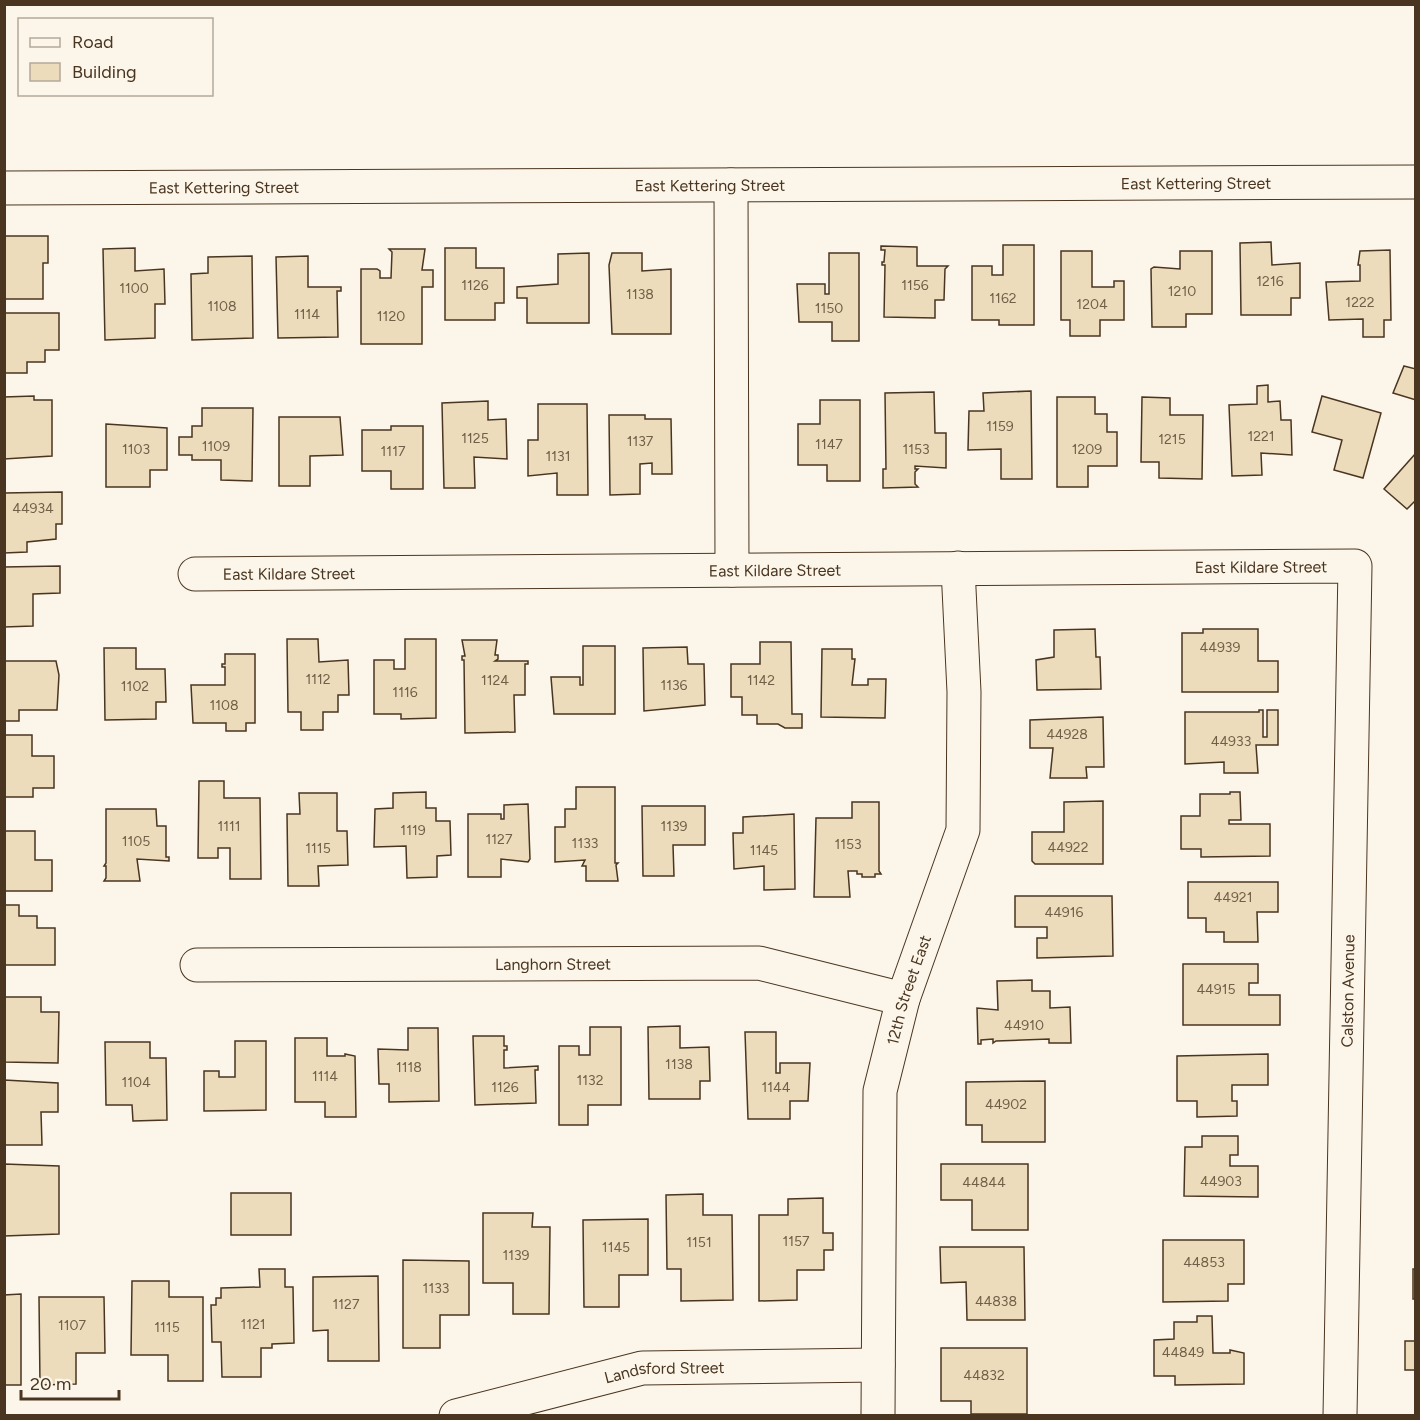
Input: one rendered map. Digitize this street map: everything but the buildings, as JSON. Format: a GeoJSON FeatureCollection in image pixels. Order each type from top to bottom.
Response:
{"type":"FeatureCollection","features":[{"type":"Feature","properties":{"kind":"street","name":"East Kettering Street"},"geometry":{"type":"LineString","coordinates":[[4,188],[1416,182]]}},
{"type":"Feature","properties":{"kind":"street"},"geometry":{"type":"LineString","coordinates":[[730,185],[732,570]]}},
{"type":"Feature","properties":{"kind":"street","name":"East Kildare Street"},"geometry":{"type":"LineString","coordinates":[[195,574],[1355,566]]}},
{"type":"Feature","properties":{"kind":"street","name":"Calston Avenue"},"geometry":{"type":"LineString","coordinates":[[1340,1416],[1355,566]]}},
{"type":"Feature","properties":{"kind":"street","name":"12th Street East"},"geometry":{"type":"LineString","coordinates":[[878,1416],[880,1091],[903,999],[963,830],[964,692],[958,568]]}},
{"type":"Feature","properties":{"kind":"street","name":"Langhorn Street"},"geometry":{"type":"LineString","coordinates":[[197,965],[759,963],[903,999]]}},
{"type":"Feature","properties":{"kind":"street","name":"Landsford Street"},"geometry":{"type":"LineString","coordinates":[[456,1416],[642,1368],[878,1365]]}}]}
